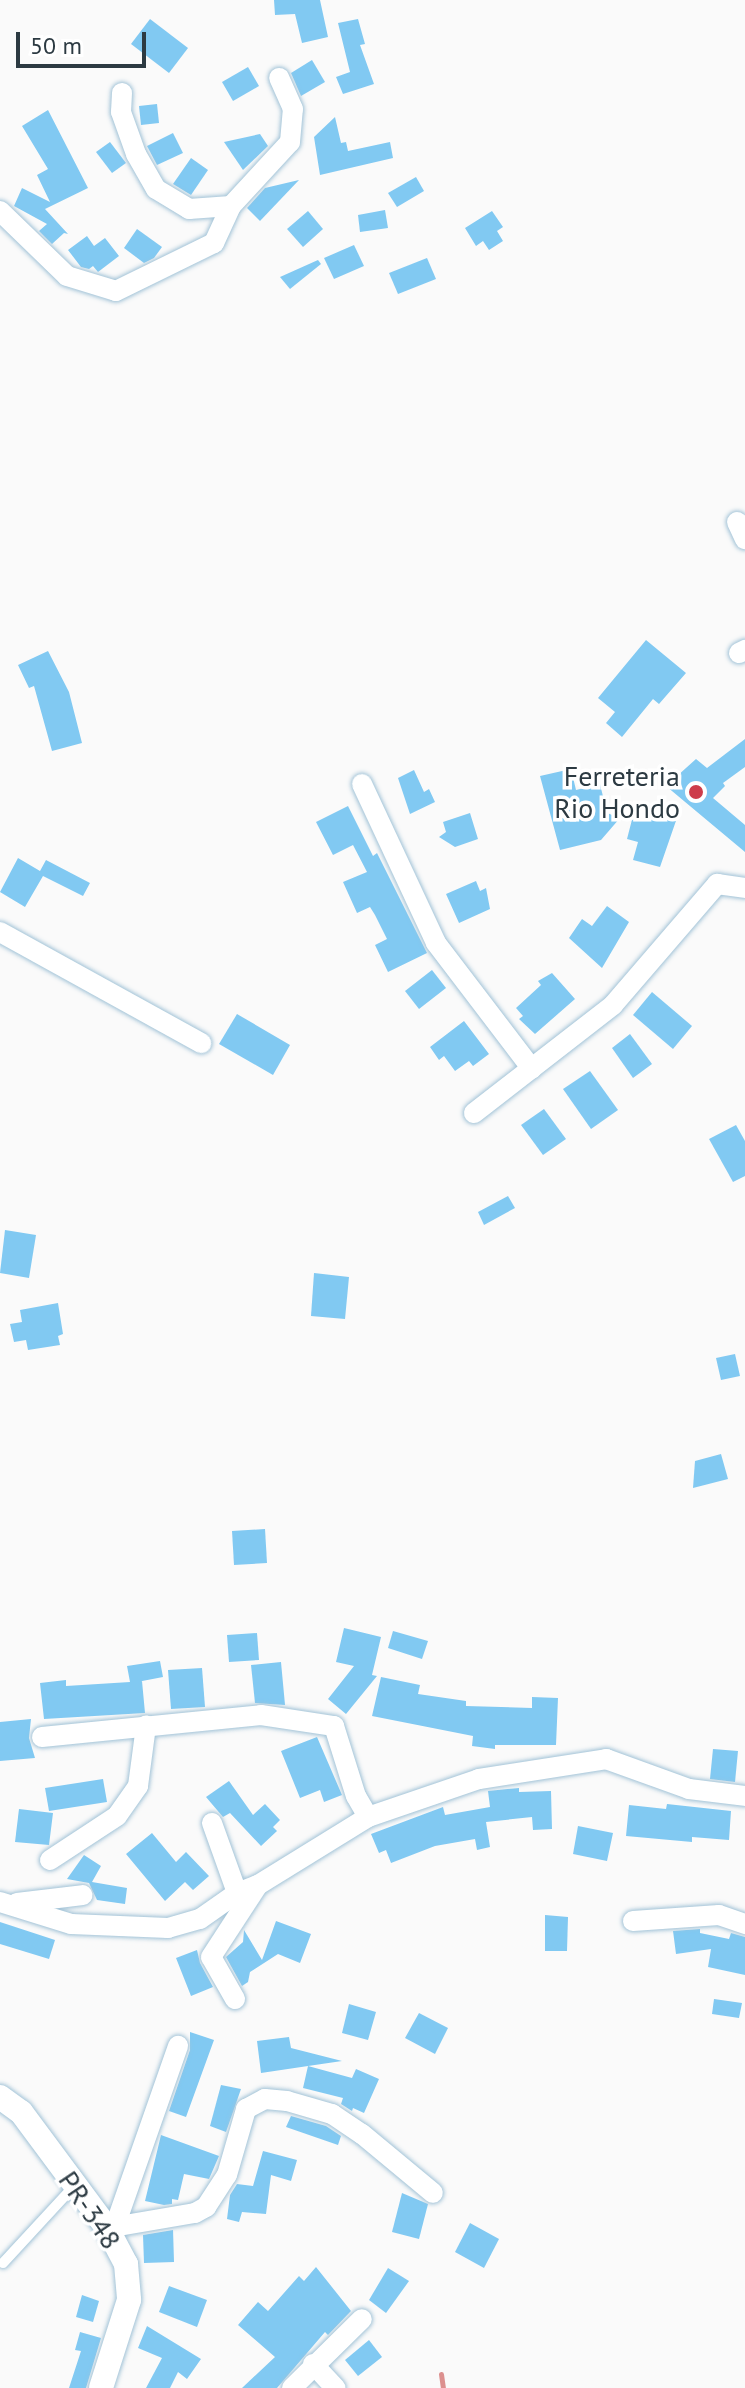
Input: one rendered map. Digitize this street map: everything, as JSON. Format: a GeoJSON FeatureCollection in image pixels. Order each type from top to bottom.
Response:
{"type":"FeatureCollection","features":[{"type":"Feature","properties":{"kind":"street"},"geometry":{"type":"LineString","coordinates":[[0,211],[67,276],[116,291],[214,243],[231,206],[290,142],[293,109],[279,78]]}},
{"type":"Feature","properties":{"kind":"street"},"geometry":{"type":"LineString","coordinates":[[122,93],[121,112],[136,154],[156,189],[189,209],[231,206]]}},
{"type":"Feature","properties":{"kind":"street"},"geometry":{"type":"LineString","coordinates":[[362,784],[436,943],[532,1069]]}},
{"type":"Feature","properties":{"kind":"street"},"geometry":{"type":"LineString","coordinates":[[474,1113],[613,1005],[717,884],[745,888]]}},
{"type":"Feature","properties":{"kind":"street"},"geometry":{"type":"LineString","coordinates":[[0,932],[201,1043]]}},
{"type":"Feature","properties":{"kind":"street"},"geometry":{"type":"LineString","coordinates":[[42,1737],[261,1715],[334,1726],[356,1796],[368,1817]]}},
{"type":"Feature","properties":{"kind":"street"},"geometry":{"type":"LineString","coordinates":[[50,1860],[117,1816],[138,1786],[146,1726]]}},
{"type":"Feature","properties":{"kind":"street"},"geometry":{"type":"LineString","coordinates":[[5,1903],[71,1924],[168,1928],[200,1919],[237,1893],[258,1885],[368,1817],[479,1779],[606,1759],[689,1789],[745,1796]]}},
{"type":"Feature","properties":{"kind":"street"},"geometry":{"type":"LineString","coordinates":[[212,1823],[237,1893]]}},
{"type":"Feature","properties":{"kind":"street"},"geometry":{"type":"LineString","coordinates":[[235,1999],[211,1957],[258,1885]]}},
{"type":"Feature","properties":{"kind":"street"},"geometry":{"type":"LineString","coordinates":[[5,1903],[83,1895]]}},
{"type":"Feature","properties":{"kind":"street"},"geometry":{"type":"LineString","coordinates":[[633,1921],[719,1915],[745,1924]]}},
{"type":"Feature","properties":{"kind":"street"},"geometry":{"type":"LineString","coordinates":[[178,2046],[111,2227],[195,2213],[206,2207],[227,2175],[246,2109],[265,2099],[287,2101],[332,2114],[362,2134],[433,2193]]}},
{"type":"Feature","properties":{"kind":"street","name":"PR-348"},"geometry":{"type":"LineString","coordinates":[[0,2097],[21,2112],[75,2185],[111,2227],[126,2264],[129,2300],[101,2388]]}},
{"type":"Feature","properties":{"kind":"street"},"geometry":{"type":"LineString","coordinates":[[292,2388],[362,2319]]}},
{"type":"Feature","properties":{"kind":"street"},"geometry":{"type":"LineString","coordinates":[[313,2364],[335,2388]]}},
{"type":"Feature","properties":{"kind":"lane"},"geometry":{"type":"LineString","coordinates":[[3,2263],[75,2185]]}},
{"type":"Feature","properties":{"kind":"building"},"geometry":{"type":"Polygon","coordinates":[[[274,0],[320,0],[328,37],[302,43],[295,14],[275,15],[274,0]]]}},
{"type":"Feature","properties":{"kind":"building"},"geometry":{"type":"Polygon","coordinates":[[[150,19],[188,48],[169,73],[131,44],[150,19]]]}},
{"type":"Feature","properties":{"kind":"building"},"geometry":{"type":"Polygon","coordinates":[[[358,19],[365,44],[360,45],[374,84],[343,94],[336,77],[350,72],[338,23],[358,19]]]}},
{"type":"Feature","properties":{"kind":"building"},"geometry":{"type":"Polygon","coordinates":[[[312,60],[325,82],[301,96],[291,73],[312,60]]]}},
{"type":"Feature","properties":{"kind":"building"},"geometry":{"type":"Polygon","coordinates":[[[248,67],[259,86],[233,101],[222,82],[248,67]]]}},
{"type":"Feature","properties":{"kind":"building"},"geometry":{"type":"Polygon","coordinates":[[[157,104],[159,123],[141,125],[139,106],[157,104]]]}},
{"type":"Feature","properties":{"kind":"building"},"geometry":{"type":"Polygon","coordinates":[[[48,110],[88,188],[45,209],[68,234],[64,233],[52,244],[39,231],[47,224],[14,206],[22,188],[50,202],[37,175],[48,169],[22,126],[48,110]]]}},
{"type":"Feature","properties":{"kind":"building"},"geometry":{"type":"Polygon","coordinates":[[[335,117],[341,143],[346,142],[348,151],[390,142],[393,158],[320,175],[314,137],[335,117]]]}},
{"type":"Feature","properties":{"kind":"building"},"geometry":{"type":"Polygon","coordinates":[[[173,133],[183,153],[157,165],[147,146],[173,133]]]}},
{"type":"Feature","properties":{"kind":"building"},"geometry":{"type":"Polygon","coordinates":[[[260,134],[268,146],[243,170],[224,142],[260,134]]]}},
{"type":"Feature","properties":{"kind":"building"},"geometry":{"type":"Polygon","coordinates":[[[110,142],[126,163],[112,173],[96,152],[110,142]]]}},
{"type":"Feature","properties":{"kind":"building"},"geometry":{"type":"Polygon","coordinates":[[[191,158],[208,170],[191,195],[173,184],[191,158]]]}},
{"type":"Feature","properties":{"kind":"building"},"geometry":{"type":"Polygon","coordinates":[[[416,177],[424,191],[397,207],[388,193],[416,177]]]}},
{"type":"Feature","properties":{"kind":"building"},"geometry":{"type":"Polygon","coordinates":[[[299,180],[260,221],[247,208],[265,188],[299,180]]]}},
{"type":"Feature","properties":{"kind":"building"},"geometry":{"type":"Polygon","coordinates":[[[385,210],[388,228],[360,232],[358,215],[385,210]]]}},
{"type":"Feature","properties":{"kind":"building"},"geometry":{"type":"Polygon","coordinates":[[[308,211],[323,229],[303,247],[287,229],[308,211]]]}},
{"type":"Feature","properties":{"kind":"building"},"geometry":{"type":"Polygon","coordinates":[[[492,211],[503,227],[497,231],[503,241],[489,250],[483,241],[476,246],[465,228],[492,211]]]}},
{"type":"Feature","properties":{"kind":"building"},"geometry":{"type":"Polygon","coordinates":[[[137,229],[162,247],[154,258],[144,263],[124,248],[137,229]]]}},
{"type":"Feature","properties":{"kind":"building"},"geometry":{"type":"Polygon","coordinates":[[[87,236],[94,246],[105,238],[119,256],[98,272],[93,266],[89,269],[81,267],[68,250],[87,236]]]}},
{"type":"Feature","properties":{"kind":"building"},"geometry":{"type":"Polygon","coordinates":[[[354,245],[364,266],[334,279],[324,258],[354,245]]]}},
{"type":"Feature","properties":{"kind":"building"},"geometry":{"type":"Polygon","coordinates":[[[427,258],[436,279],[398,294],[389,273],[427,258]]]}},
{"type":"Feature","properties":{"kind":"building"},"geometry":{"type":"Polygon","coordinates":[[[318,260],[321,264],[290,289],[280,277],[318,260]]]}},
{"type":"Feature","properties":{"kind":"building"},"geometry":{"type":"Polygon","coordinates":[[[646,640],[686,673],[659,704],[653,699],[622,737],[606,723],[615,712],[598,698],[646,640]]]}},
{"type":"Feature","properties":{"kind":"building"},"geometry":{"type":"Polygon","coordinates":[[[48,651],[69,692],[82,743],[52,751],[34,686],[29,688],[18,665],[48,651]]]}},
{"type":"Feature","properties":{"kind":"building","name":"Ferreteria Rio Hondo"},"geometry":{"type":"Polygon","coordinates":[[[745,739],[745,767],[723,783],[725,786],[713,798],[745,825],[745,852],[666,786],[696,759],[707,768],[745,739]]]}},
{"type":"Feature","properties":{"kind":"building"},"geometry":{"type":"Polygon","coordinates":[[[571,769],[576,790],[600,784],[607,813],[620,818],[601,840],[560,850],[540,776],[571,769]]]}},
{"type":"Feature","properties":{"kind":"building"},"geometry":{"type":"Polygon","coordinates":[[[414,770],[424,792],[429,789],[435,802],[410,814],[398,778],[414,770]]]}},
{"type":"Feature","properties":{"kind":"building"},"geometry":{"type":"Polygon","coordinates":[[[636,804],[678,815],[660,867],[633,860],[638,842],[627,839],[636,804]]]}},
{"type":"Feature","properties":{"kind":"building"},"geometry":{"type":"Polygon","coordinates":[[[348,806],[373,856],[377,853],[427,953],[388,972],[375,945],[387,939],[375,915],[370,907],[357,913],[343,882],[367,872],[353,845],[333,855],[316,822],[348,806]]]}},
{"type":"Feature","properties":{"kind":"building"},"geometry":{"type":"Polygon","coordinates":[[[470,813],[478,839],[455,847],[439,837],[446,832],[443,822],[470,813]]]}},
{"type":"Feature","properties":{"kind":"building"},"geometry":{"type":"Polygon","coordinates":[[[18,858],[40,871],[46,860],[90,883],[83,896],[43,876],[25,907],[0,892],[18,858]]]}},
{"type":"Feature","properties":{"kind":"building"},"geometry":{"type":"Polygon","coordinates":[[[476,881],[480,891],[486,888],[490,909],[459,923],[446,894],[476,881]]]}},
{"type":"Feature","properties":{"kind":"building"},"geometry":{"type":"Polygon","coordinates":[[[607,906],[629,922],[602,968],[569,938],[582,919],[592,926],[607,906]]]}},
{"type":"Feature","properties":{"kind":"building"},"geometry":{"type":"Polygon","coordinates":[[[432,970],[446,988],[419,1009],[405,991],[432,970]]]}},
{"type":"Feature","properties":{"kind":"building"},"geometry":{"type":"Polygon","coordinates":[[[552,973],[575,999],[535,1034],[519,1019],[523,1016],[516,1008],[541,985],[538,981],[552,973]]]}},
{"type":"Feature","properties":{"kind":"building"},"geometry":{"type":"Polygon","coordinates":[[[652,992],[692,1026],[673,1049],[633,1015],[652,992]]]}},
{"type":"Feature","properties":{"kind":"building"},"geometry":{"type":"Polygon","coordinates":[[[237,1014],[290,1045],[273,1075],[219,1044],[237,1014]]]}},
{"type":"Feature","properties":{"kind":"building"},"geometry":{"type":"Polygon","coordinates":[[[464,1021],[489,1054],[473,1066],[469,1061],[455,1071],[444,1056],[439,1060],[430,1047],[464,1021]]]}},
{"type":"Feature","properties":{"kind":"building"},"geometry":{"type":"Polygon","coordinates":[[[630,1034],[652,1064],[633,1078],[612,1048],[630,1034]]]}},
{"type":"Feature","properties":{"kind":"building"},"geometry":{"type":"Polygon","coordinates":[[[590,1071],[618,1110],[591,1129],[563,1089],[590,1071]]]}},
{"type":"Feature","properties":{"kind":"building"},"geometry":{"type":"Polygon","coordinates":[[[544,1109],[566,1139],[543,1155],[521,1125],[544,1109]]]}},
{"type":"Feature","properties":{"kind":"building"},"geometry":{"type":"Polygon","coordinates":[[[736,1125],[745,1141],[745,1176],[733,1182],[709,1139],[736,1125]]]}},
{"type":"Feature","properties":{"kind":"building"},"geometry":{"type":"Polygon","coordinates":[[[508,1196],[515,1208],[484,1225],[478,1212],[508,1196]]]}},
{"type":"Feature","properties":{"kind":"building"},"geometry":{"type":"Polygon","coordinates":[[[5,1230],[36,1235],[29,1278],[0,1273],[5,1230]]]}},
{"type":"Feature","properties":{"kind":"building"},"geometry":{"type":"Polygon","coordinates":[[[314,1273],[349,1277],[345,1319],[311,1316],[314,1273]]]}},
{"type":"Feature","properties":{"kind":"building"},"geometry":{"type":"Polygon","coordinates":[[[58,1303],[63,1334],[58,1336],[60,1345],[28,1350],[26,1340],[14,1342],[10,1324],[22,1322],[20,1310],[58,1303]]]}},
{"type":"Feature","properties":{"kind":"building"},"geometry":{"type":"Polygon","coordinates":[[[735,1354],[740,1376],[721,1380],[716,1358],[735,1354]]]}},
{"type":"Feature","properties":{"kind":"building"},"geometry":{"type":"Polygon","coordinates":[[[721,1454],[728,1479],[693,1488],[695,1461],[721,1454]]]}},
{"type":"Feature","properties":{"kind":"building"},"geometry":{"type":"Polygon","coordinates":[[[265,1529],[267,1563],[234,1565],[232,1531],[265,1529]]]}},
{"type":"Feature","properties":{"kind":"building"},"geometry":{"type":"Polygon","coordinates":[[[344,1628],[381,1637],[372,1675],[377,1676],[346,1714],[328,1699],[354,1666],[336,1662],[344,1628]]]}},
{"type":"Feature","properties":{"kind":"building"},"geometry":{"type":"Polygon","coordinates":[[[393,1631],[428,1641],[422,1659],[388,1648],[393,1631]]]}},
{"type":"Feature","properties":{"kind":"building"},"geometry":{"type":"Polygon","coordinates":[[[257,1633],[259,1660],[229,1662],[227,1635],[257,1633]]]}},
{"type":"Feature","properties":{"kind":"building"},"geometry":{"type":"Polygon","coordinates":[[[160,1661],[163,1677],[142,1681],[145,1713],[44,1719],[40,1683],[66,1680],[66,1686],[130,1682],[127,1666],[160,1661]]]}},
{"type":"Feature","properties":{"kind":"building"},"geometry":{"type":"Polygon","coordinates":[[[281,1662],[285,1705],[255,1703],[251,1665],[281,1662]]]}},
{"type":"Feature","properties":{"kind":"building"},"geometry":{"type":"Polygon","coordinates":[[[202,1668],[205,1707],[171,1709],[168,1670],[202,1668]]]}},
{"type":"Feature","properties":{"kind":"building"},"geometry":{"type":"Polygon","coordinates":[[[381,1677],[420,1685],[418,1694],[466,1701],[466,1706],[532,1708],[532,1697],[558,1698],[556,1745],[495,1745],[495,1749],[472,1746],[473,1736],[372,1716],[381,1677]]]}},
{"type":"Feature","properties":{"kind":"building"},"geometry":{"type":"Polygon","coordinates":[[[31,1719],[29,1738],[35,1758],[0,1761],[0,1722],[31,1719]]]}},
{"type":"Feature","properties":{"kind":"building"},"geometry":{"type":"Polygon","coordinates":[[[317,1737],[342,1795],[324,1802],[320,1790],[300,1798],[281,1751],[317,1737]]]}},
{"type":"Feature","properties":{"kind":"building"},"geometry":{"type":"Polygon","coordinates":[[[713,1749],[738,1751],[735,1782],[710,1779],[713,1749]]]}},
{"type":"Feature","properties":{"kind":"building"},"geometry":{"type":"Polygon","coordinates":[[[103,1779],[107,1802],[49,1811],[45,1788],[103,1779]]]}},
{"type":"Feature","properties":{"kind":"building"},"geometry":{"type":"Polygon","coordinates":[[[229,1781],[253,1815],[265,1804],[280,1820],[273,1827],[277,1831],[261,1846],[230,1813],[223,1817],[206,1797],[229,1781]]]}},
{"type":"Feature","properties":{"kind":"building"},"geometry":{"type":"Polygon","coordinates":[[[519,1788],[519,1792],[551,1791],[552,1829],[533,1830],[532,1817],[486,1822],[490,1847],[477,1850],[475,1839],[435,1846],[391,1863],[386,1850],[379,1853],[371,1834],[443,1807],[445,1815],[490,1807],[488,1791],[519,1788]]]}},
{"type":"Feature","properties":{"kind":"building"},"geometry":{"type":"Polygon","coordinates":[[[667,1804],[731,1811],[729,1840],[692,1837],[692,1842],[626,1836],[629,1805],[666,1809],[667,1804]]]}},
{"type":"Feature","properties":{"kind":"building"},"geometry":{"type":"Polygon","coordinates":[[[19,1809],[53,1813],[49,1845],[15,1842],[19,1809]]]}},
{"type":"Feature","properties":{"kind":"building"},"geometry":{"type":"Polygon","coordinates":[[[578,1826],[613,1833],[607,1861],[573,1854],[578,1826]]]}},
{"type":"Feature","properties":{"kind":"building"},"geometry":{"type":"Polygon","coordinates":[[[152,1833],[176,1862],[186,1852],[209,1876],[193,1890],[185,1882],[165,1901],[126,1854],[152,1833]]]}},
{"type":"Feature","properties":{"kind":"building"},"geometry":{"type":"Polygon","coordinates":[[[84,1855],[101,1866],[92,1882],[127,1888],[125,1904],[97,1900],[89,1883],[67,1879],[84,1855]]]}},
{"type":"Feature","properties":{"kind":"building"},"geometry":{"type":"Polygon","coordinates":[[[545,1915],[568,1917],[567,1951],[545,1951],[545,1915]]]}},
{"type":"Feature","properties":{"kind":"building"},"geometry":{"type":"Polygon","coordinates":[[[276,1921],[311,1934],[300,1963],[278,1954],[250,1972],[248,1982],[242,1986],[226,1957],[243,1942],[244,1930],[262,1960],[276,1921]]]}},
{"type":"Feature","properties":{"kind":"building"},"geometry":{"type":"Polygon","coordinates":[[[0,1922],[55,1940],[49,1959],[0,1944],[0,1922]]]}},
{"type":"Feature","properties":{"kind":"building"},"geometry":{"type":"Polygon","coordinates":[[[700,1929],[700,1933],[729,1939],[731,1933],[745,1937],[745,1975],[708,1967],[711,1949],[676,1954],[673,1931],[700,1929]]]}},
{"type":"Feature","properties":{"kind":"building"},"geometry":{"type":"Polygon","coordinates":[[[197,1950],[200,1963],[213,1987],[191,1996],[176,1958],[197,1950]]]}},
{"type":"Feature","properties":{"kind":"building"},"geometry":{"type":"Polygon","coordinates":[[[714,1999],[742,2003],[739,2018],[712,2014],[714,1999]]]}},
{"type":"Feature","properties":{"kind":"building"},"geometry":{"type":"Polygon","coordinates":[[[349,2004],[376,2012],[368,2040],[342,2033],[349,2004]]]}},
{"type":"Feature","properties":{"kind":"building"},"geometry":{"type":"Polygon","coordinates":[[[419,2013],[448,2028],[435,2054],[405,2038],[419,2013]]]}},
{"type":"Feature","properties":{"kind":"building"},"geometry":{"type":"Polygon","coordinates":[[[190,2032],[214,2040],[186,2117],[169,2111],[190,2050],[190,2032]]]}},
{"type":"Feature","properties":{"kind":"building"},"geometry":{"type":"Polygon","coordinates":[[[289,2037],[291,2048],[342,2061],[261,2073],[257,2041],[289,2037]]]}},
{"type":"Feature","properties":{"kind":"building"},"geometry":{"type":"Polygon","coordinates":[[[308,2066],[352,2078],[356,2069],[379,2079],[364,2113],[353,2108],[352,2111],[341,2104],[343,2098],[303,2088],[308,2066]]]}},
{"type":"Feature","properties":{"kind":"building"},"geometry":{"type":"Polygon","coordinates":[[[221,2085],[241,2089],[226,2132],[210,2126],[221,2085]]]}},
{"type":"Feature","properties":{"kind":"building"},"geometry":{"type":"Polygon","coordinates":[[[291,2116],[326,2126],[341,2136],[338,2145],[286,2127],[291,2116]]]}},
{"type":"Feature","properties":{"kind":"building"},"geometry":{"type":"Polygon","coordinates":[[[161,2135],[219,2156],[209,2179],[184,2174],[178,2200],[172,2199],[172,2204],[164,2205],[145,2201],[161,2135]]]}},
{"type":"Feature","properties":{"kind":"building"},"geometry":{"type":"Polygon","coordinates":[[[263,2151],[297,2160],[291,2181],[271,2175],[266,2214],[242,2212],[239,2222],[227,2219],[230,2195],[237,2184],[253,2186],[263,2151]]]}},
{"type":"Feature","properties":{"kind":"building"},"geometry":{"type":"Polygon","coordinates":[[[402,2193],[428,2204],[419,2239],[392,2232],[402,2193]]]}},
{"type":"Feature","properties":{"kind":"building"},"geometry":{"type":"Polygon","coordinates":[[[470,2223],[499,2239],[484,2268],[455,2252],[470,2223]]]}},
{"type":"Feature","properties":{"kind":"building"},"geometry":{"type":"Polygon","coordinates":[[[173,2230],[174,2262],[144,2263],[143,2235],[173,2230]]]}},
{"type":"Feature","properties":{"kind":"building"},"geometry":{"type":"Polygon","coordinates":[[[316,2267],[351,2311],[328,2335],[325,2332],[277,2388],[242,2388],[275,2357],[238,2325],[258,2302],[268,2311],[299,2276],[304,2281],[316,2267]]]}},
{"type":"Feature","properties":{"kind":"building"},"geometry":{"type":"Polygon","coordinates":[[[388,2268],[409,2281],[386,2313],[369,2300],[388,2268]]]}},
{"type":"Feature","properties":{"kind":"building"},"geometry":{"type":"Polygon","coordinates":[[[169,2286],[207,2300],[197,2327],[159,2312],[169,2286]]]}},
{"type":"Feature","properties":{"kind":"building"},"geometry":{"type":"Polygon","coordinates":[[[82,2295],[99,2301],[93,2322],[76,2317],[82,2295]]]}},
{"type":"Feature","properties":{"kind":"building"},"geometry":{"type":"Polygon","coordinates":[[[147,2326],[201,2359],[187,2379],[178,2372],[170,2388],[146,2388],[162,2358],[138,2348],[147,2326]]]}},
{"type":"Feature","properties":{"kind":"building"},"geometry":{"type":"Polygon","coordinates":[[[80,2332],[101,2338],[86,2388],[69,2388],[81,2351],[75,2350],[80,2332]]]}},
{"type":"Feature","properties":{"kind":"building"},"geometry":{"type":"Polygon","coordinates":[[[369,2340],[382,2357],[358,2376],[345,2360],[369,2340]]]}},
{"type":"Feature","properties":{"kind":"waterway"},"geometry":{"type":"LineString","coordinates":[[441,2374],[443,2388]]}},
{"type":"Feature","properties":{"kind":"place","name":"Ferreteria Rio Hondo"},"geometry":{"type":"Point","coordinates":[696,792]}}]}
